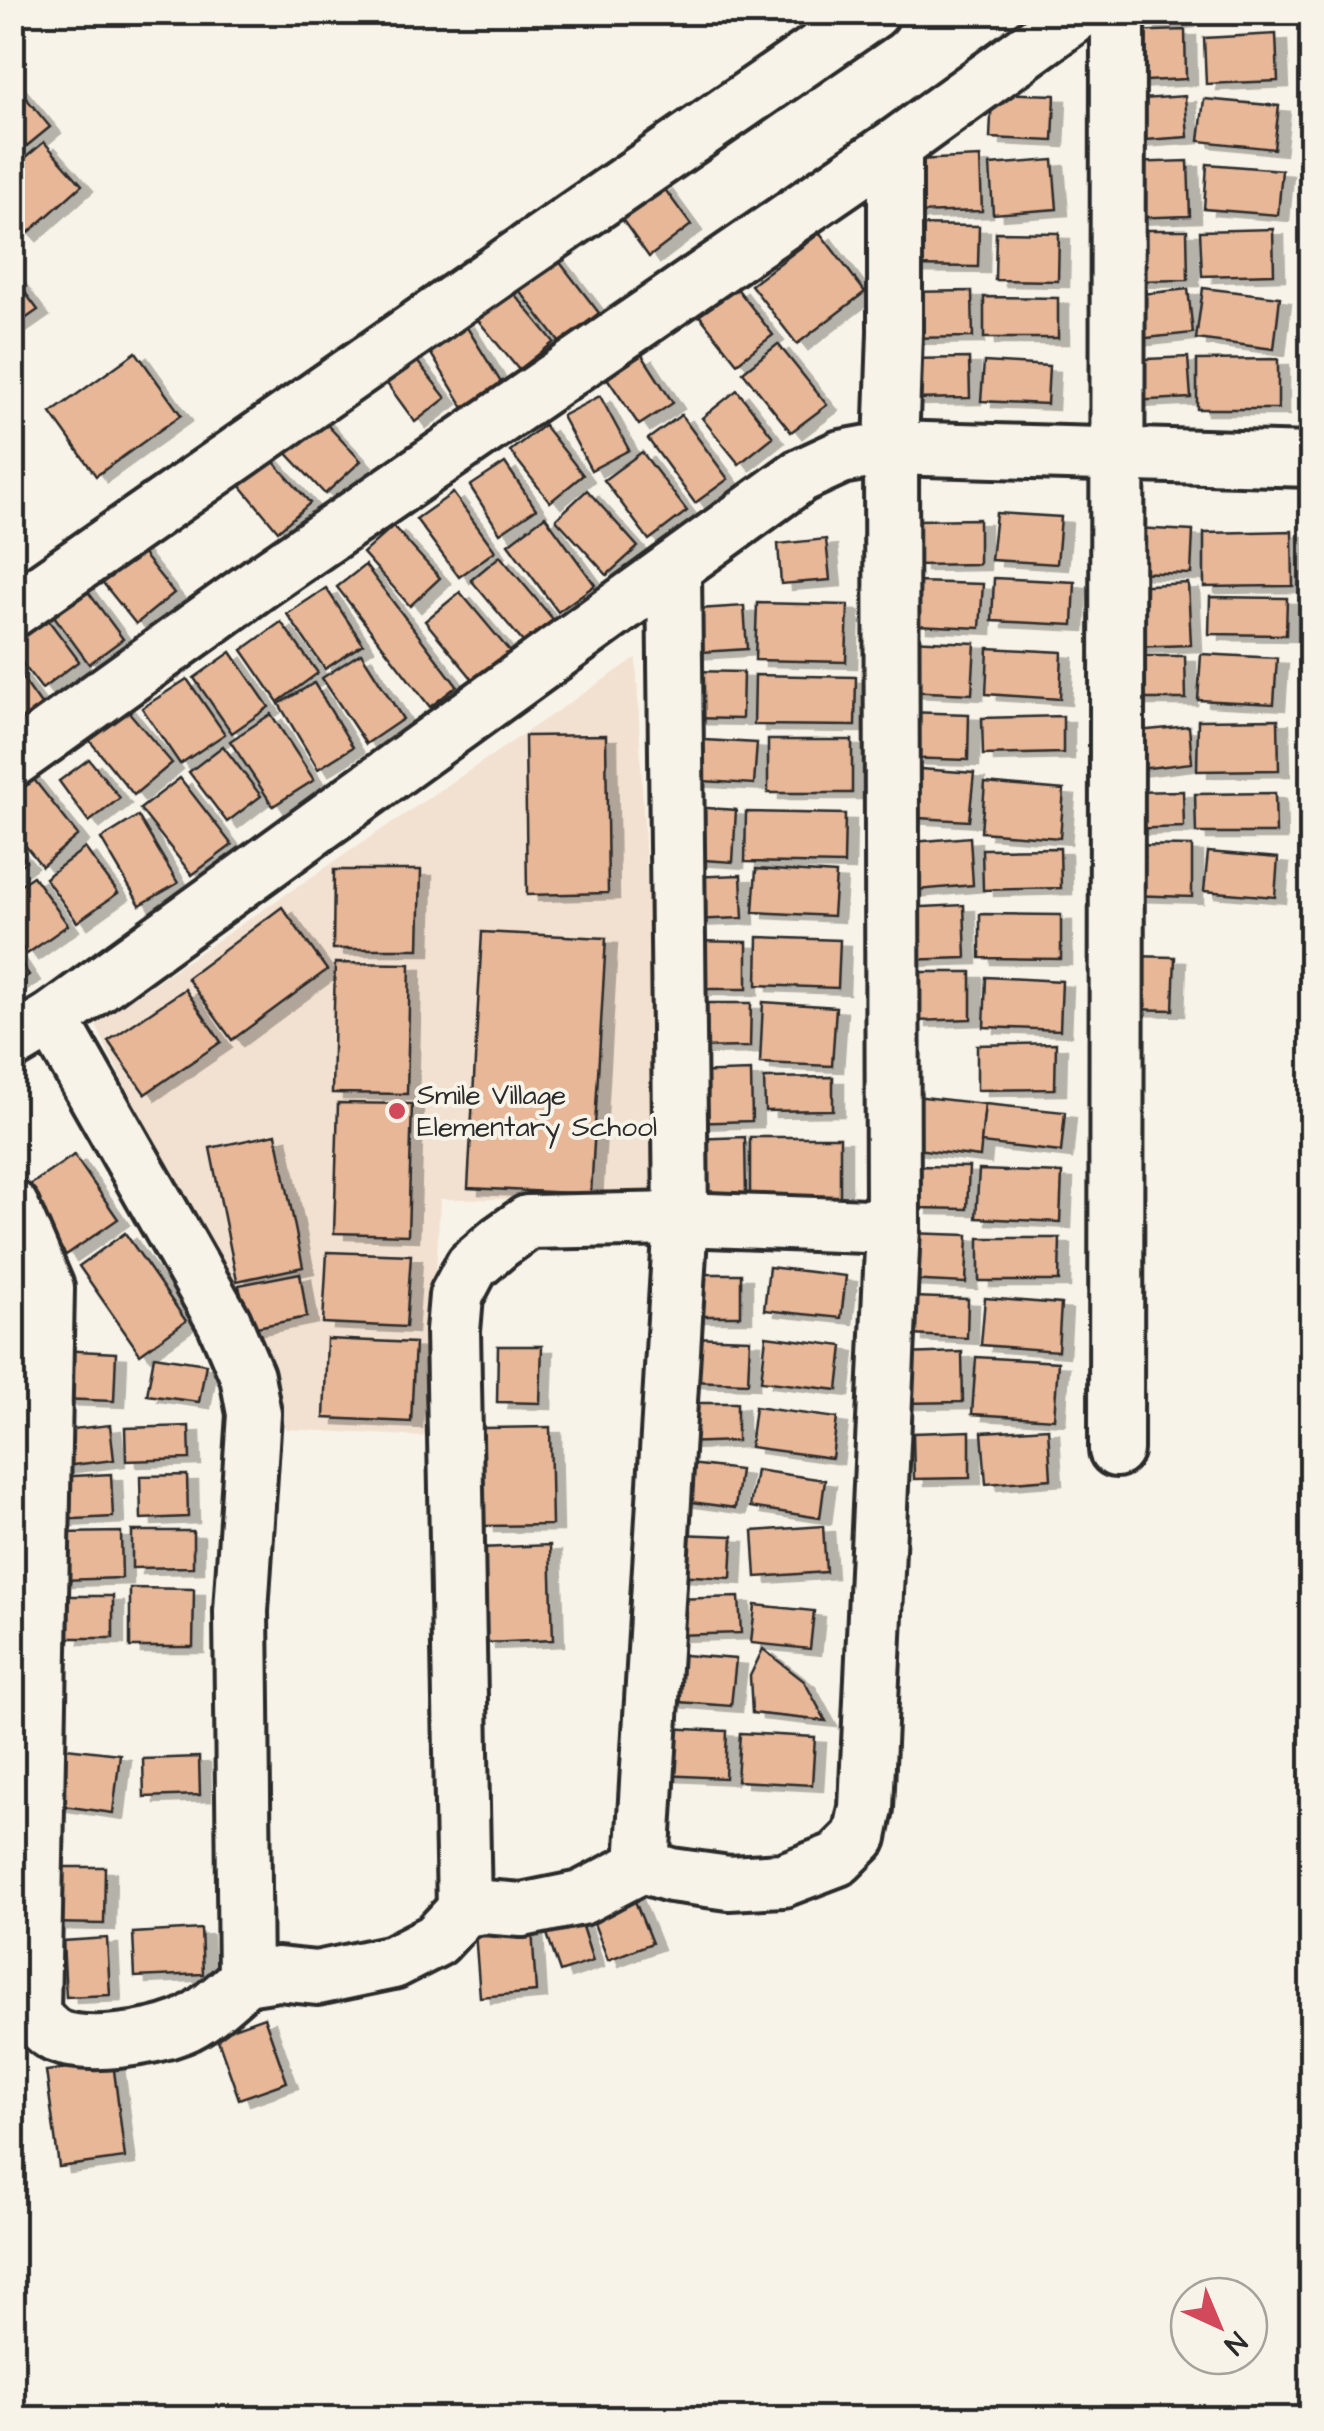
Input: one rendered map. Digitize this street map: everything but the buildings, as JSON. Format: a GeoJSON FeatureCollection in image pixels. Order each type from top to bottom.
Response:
{"type":"FeatureCollection","features":[{"type":"Feature","properties":{"kind":"street"},"geometry":{"type":"LineString","coordinates":[[12,612],[873,12]]}},
{"type":"Feature","properties":{"kind":"street"},"geometry":{"type":"LineString","coordinates":[[12,760],[261,582],[895,146],[1080,12]]}},
{"type":"Feature","properties":{"kind":"street"},"geometry":{"type":"LineString","coordinates":[[1116,1450],[1118,12]]}},
{"type":"Feature","properties":{"kind":"street"},"geometry":{"type":"LineString","coordinates":[[12,1208],[47,1288],[23,2021],[56,2036],[82,2042],[115,2042],[184,2026],[245,1979],[278,1974],[316,1978],[393,1962],[436,1940],[464,1910],[522,1910],[581,1898],[642,1866],[671,1875],[729,1883],[783,1880],[838,1858],[860,1837],[866,1808],[893,1227],[891,448],[895,146]]}},
{"type":"Feature","properties":{"kind":"street"},"geometry":{"type":"LineString","coordinates":[[245,1979],[241,1612],[254,1414],[248,1376],[224,1322],[32,1031],[800,476],[841,457],[891,448],[1312,460]]}},
{"type":"Feature","properties":{"kind":"street"},"geometry":{"type":"LineString","coordinates":[[642,1866],[681,1219],[674,568]]}},
{"type":"Feature","properties":{"kind":"street"},"geometry":{"type":"LineString","coordinates":[[464,1910],[454,1350],[456,1296],[472,1266],[528,1222],[681,1219],[893,1227]]}},
{"type":"Feature","properties":{"kind":"shaded area","name":"Smile Village Elementary School"},"geometry":{"type":"Polygon","coordinates":[[[636,658],[662,1200],[440,1199],[427,1437],[287,1429],[95,1023],[636,658]]]}},
{"type":"Feature","properties":{"kind":"place","name":"Smile Village Elementary School"},"geometry":{"type":"Point","coordinates":[397,1111]}}]}
